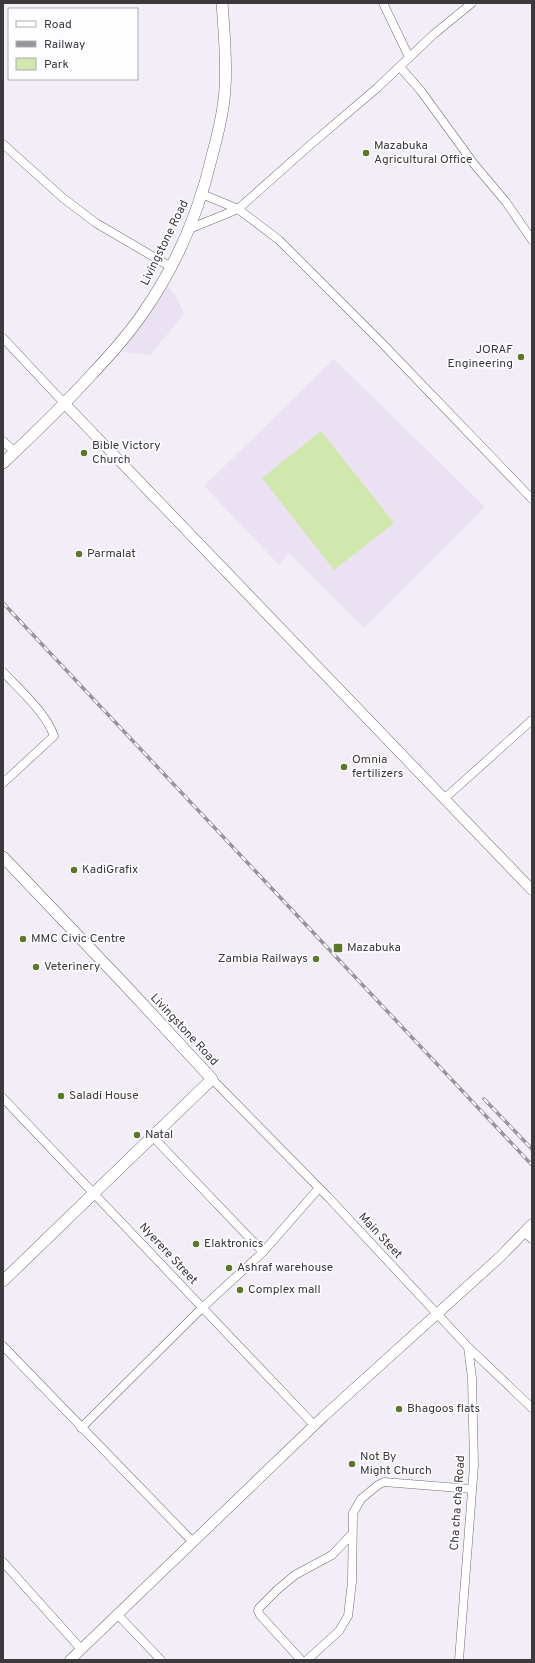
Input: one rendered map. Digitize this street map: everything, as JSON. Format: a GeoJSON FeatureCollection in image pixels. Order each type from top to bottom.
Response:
{"type":"FeatureCollection","features":[{"type":"Feature","properties":{"kind":"highway","name":"Livingstone Road"},"geometry":{"type":"LineString","coordinates":[[3,463],[65,404],[120,344],[143,314],[171,266],[189,229],[202,194],[219,126],[225,89],[226,47],[222,3]]}},
{"type":"Feature","properties":{"kind":"highway","name":"Livingstone Road"},"geometry":{"type":"LineString","coordinates":[[3,857],[212,1079],[3,1281]]}},
{"type":"Feature","properties":{"kind":"main road"},"geometry":{"type":"LineString","coordinates":[[65,404],[532,890]]}},
{"type":"Feature","properties":{"kind":"main road"},"geometry":{"type":"LineString","coordinates":[[70,1660],[192,1542],[315,1426],[501,1256],[532,1224]]}},
{"type":"Feature","properties":{"kind":"street"},"geometry":{"type":"LineString","coordinates":[[384,3],[408,57]]}},
{"type":"Feature","properties":{"kind":"street"},"geometry":{"type":"LineString","coordinates":[[189,229],[238,209],[400,67],[408,57],[472,3]]}},
{"type":"Feature","properties":{"kind":"street"},"geometry":{"type":"LineString","coordinates":[[400,67],[421,91],[469,158],[506,202],[532,240]]}},
{"type":"Feature","properties":{"kind":"street"},"geometry":{"type":"LineString","coordinates":[[3,144],[63,198],[90,219],[171,266]]}},
{"type":"Feature","properties":{"kind":"street"},"geometry":{"type":"LineString","coordinates":[[202,194],[238,209],[279,240],[379,340],[532,499]]}},
{"type":"Feature","properties":{"kind":"street"},"geometry":{"type":"LineString","coordinates":[[3,338],[65,404]]}},
{"type":"Feature","properties":{"kind":"street"},"geometry":{"type":"LineString","coordinates":[[3,441],[15,452]]}},
{"type":"Feature","properties":{"kind":"street"},"geometry":{"type":"LineString","coordinates":[[3,672],[43,716],[51,727],[54,736],[3,783]]}},
{"type":"Feature","properties":{"kind":"street"},"geometry":{"type":"LineString","coordinates":[[444,799],[532,720]]}},
{"type":"Feature","properties":{"kind":"street","name":"Main Steet"},"geometry":{"type":"LineString","coordinates":[[212,1079],[319,1188],[468,1347],[532,1408]]}},
{"type":"Feature","properties":{"kind":"street","name":"Nyerere Street"},"geometry":{"type":"LineString","coordinates":[[3,1098],[315,1426]]}},
{"type":"Feature","properties":{"kind":"street"},"geometry":{"type":"LineString","coordinates":[[152,1137],[263,1252]]}},
{"type":"Feature","properties":{"kind":"street"},"geometry":{"type":"LineString","coordinates":[[82,1428],[202,1308],[263,1252],[319,1188]]}},
{"type":"Feature","properties":{"kind":"street"},"geometry":{"type":"LineString","coordinates":[[524,1232],[532,1240]]}},
{"type":"Feature","properties":{"kind":"street"},"geometry":{"type":"LineString","coordinates":[[3,1346],[192,1542]]}},
{"type":"Feature","properties":{"kind":"street","name":"Cha cha cha Road"},"geometry":{"type":"LineString","coordinates":[[459,1660],[474,1465],[472,1386],[468,1347]]}},
{"type":"Feature","properties":{"kind":"street"},"geometry":{"type":"LineString","coordinates":[[307,1660],[339,1631],[348,1616],[352,1582],[353,1513],[361,1498],[370,1490],[384,1482],[472,1489]]}},
{"type":"Feature","properties":{"kind":"street"},"geometry":{"type":"LineString","coordinates":[[301,1660],[260,1615],[258,1611],[259,1608],[295,1575],[332,1555],[352,1534]]}},
{"type":"Feature","properties":{"kind":"street"},"geometry":{"type":"LineString","coordinates":[[3,1562],[81,1649]]}},
{"type":"Feature","properties":{"kind":"street"},"geometry":{"type":"LineString","coordinates":[[117,1614],[161,1660]]}},
{"type":"Feature","properties":{"kind":"shaded area"},"geometry":{"type":"Polygon","coordinates":[[[168,286],[176,296],[184,314],[150,355],[122,352],[168,286]]]}},
{"type":"Feature","properties":{"kind":"shaded area"},"geometry":{"type":"Polygon","coordinates":[[[334,359],[485,507],[364,628],[289,553],[279,565],[204,486],[334,359]]]}},
{"type":"Feature","properties":{"kind":"green space"},"geometry":{"type":"Polygon","coordinates":[[[321,431],[394,523],[334,570],[262,478],[321,431]]]}},
{"type":"Feature","properties":{"kind":"railway"},"geometry":{"type":"LineString","coordinates":[[3,603],[532,1165]]}},
{"type":"Feature","properties":{"kind":"railway"},"geometry":{"type":"LineString","coordinates":[[484,1099],[532,1149]]}},
{"type":"Feature","properties":{"kind":"place","name":"Mazabuka Agricultural Office"},"geometry":{"type":"Point","coordinates":[366,153]}},
{"type":"Feature","properties":{"kind":"place","name":"JORAF Engineering"},"geometry":{"type":"Point","coordinates":[521,357]}},
{"type":"Feature","properties":{"kind":"place","name":"Bible Victory Church"},"geometry":{"type":"Point","coordinates":[84,453]}},
{"type":"Feature","properties":{"kind":"place","name":"Parmalat"},"geometry":{"type":"Point","coordinates":[79,554]}},
{"type":"Feature","properties":{"kind":"place","name":"Omnia fertilizers"},"geometry":{"type":"Point","coordinates":[344,767]}},
{"type":"Feature","properties":{"kind":"place","name":"KadiGrafix"},"geometry":{"type":"Point","coordinates":[74,870]}},
{"type":"Feature","properties":{"kind":"place","name":"MMC Civic Centre"},"geometry":{"type":"Point","coordinates":[23,939]}},
{"type":"Feature","properties":{"kind":"place","name":"Mazabuka"},"geometry":{"type":"Point","coordinates":[338,948]}},
{"type":"Feature","properties":{"kind":"place","name":"Zambia Railways"},"geometry":{"type":"Point","coordinates":[316,959]}},
{"type":"Feature","properties":{"kind":"place","name":"Veterinery"},"geometry":{"type":"Point","coordinates":[36,967]}},
{"type":"Feature","properties":{"kind":"place","name":"Saladi House"},"geometry":{"type":"Point","coordinates":[61,1096]}},
{"type":"Feature","properties":{"kind":"place","name":"Natal"},"geometry":{"type":"Point","coordinates":[137,1135]}},
{"type":"Feature","properties":{"kind":"place","name":"Elaktronics"},"geometry":{"type":"Point","coordinates":[196,1244]}},
{"type":"Feature","properties":{"kind":"place","name":"Ashraf warehouse"},"geometry":{"type":"Point","coordinates":[229,1268]}},
{"type":"Feature","properties":{"kind":"place","name":"Complex mall"},"geometry":{"type":"Point","coordinates":[240,1290]}},
{"type":"Feature","properties":{"kind":"place","name":"Bhagoos flats"},"geometry":{"type":"Point","coordinates":[399,1409]}},
{"type":"Feature","properties":{"kind":"place","name":"Not By Might Church"},"geometry":{"type":"Point","coordinates":[352,1464]}}]}
